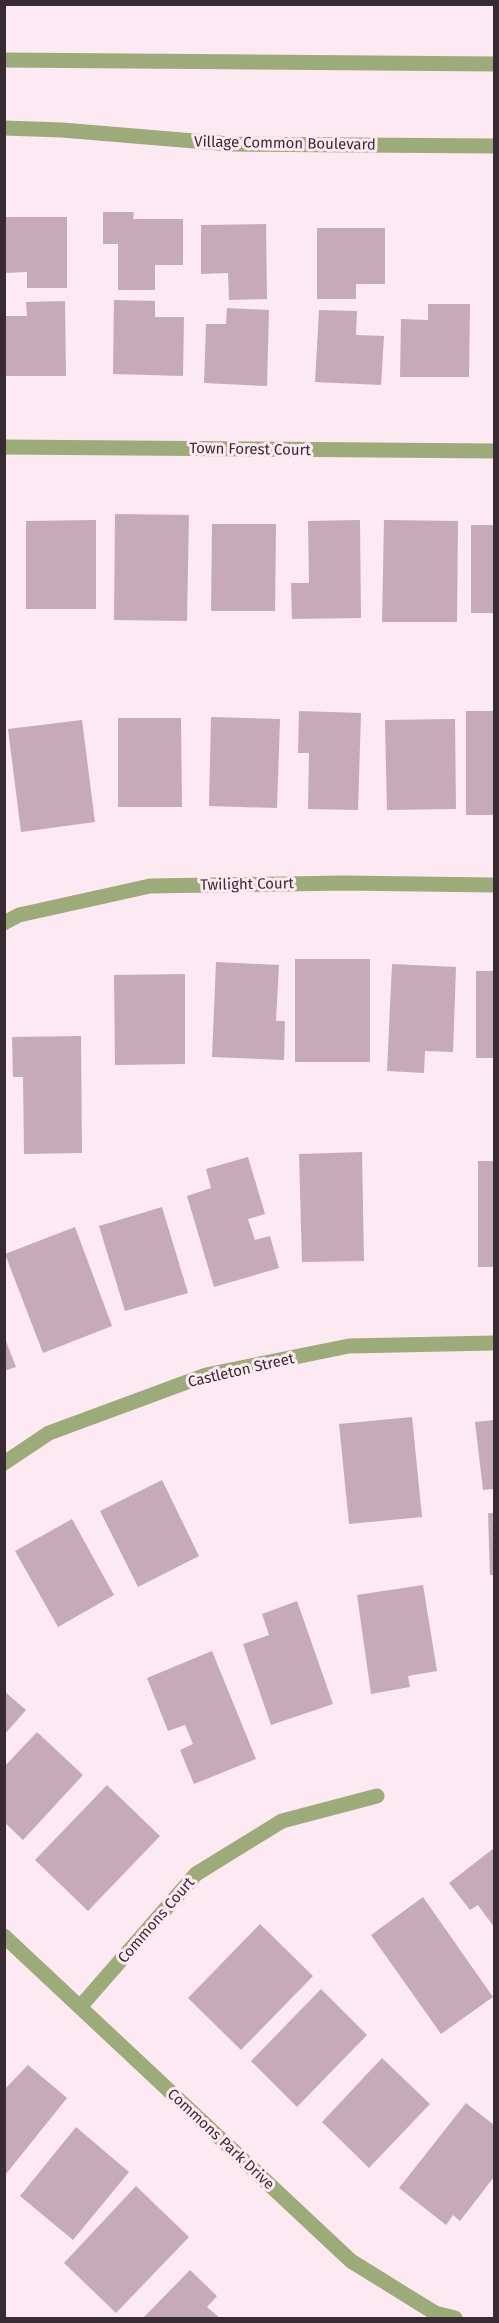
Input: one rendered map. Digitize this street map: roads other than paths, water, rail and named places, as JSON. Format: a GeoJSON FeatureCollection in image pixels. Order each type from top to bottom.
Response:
{"type":"FeatureCollection","features":[{"type":"Feature","properties":{"kind":"street"},"geometry":{"type":"LineString","coordinates":[[4,60],[495,64]]}},
{"type":"Feature","properties":{"kind":"street","name":"Village Common Boulevard"},"geometry":{"type":"LineString","coordinates":[[4,128],[62,130],[230,144],[495,146]]}},
{"type":"Feature","properties":{"kind":"street","name":"Town Forest Court"},"geometry":{"type":"LineString","coordinates":[[4,447],[495,451]]}},
{"type":"Feature","properties":{"kind":"street","name":"Twilight Court"},"geometry":{"type":"LineString","coordinates":[[4,923],[19,915],[150,886],[343,883],[495,885]]}},
{"type":"Feature","properties":{"kind":"street","name":"Castleton Street"},"geometry":{"type":"LineString","coordinates":[[4,1463],[48,1433],[206,1375],[349,1346],[495,1343]]}},
{"type":"Feature","properties":{"kind":"street","name":"Commons Court"},"geometry":{"type":"LineString","coordinates":[[80,2007],[196,1874],[282,1821],[377,1796]]}},
{"type":"Feature","properties":{"kind":"street","name":"Commons Park Drive"},"geometry":{"type":"LineString","coordinates":[[4,1936],[351,2261],[435,2313],[455,2319]]}}]}
